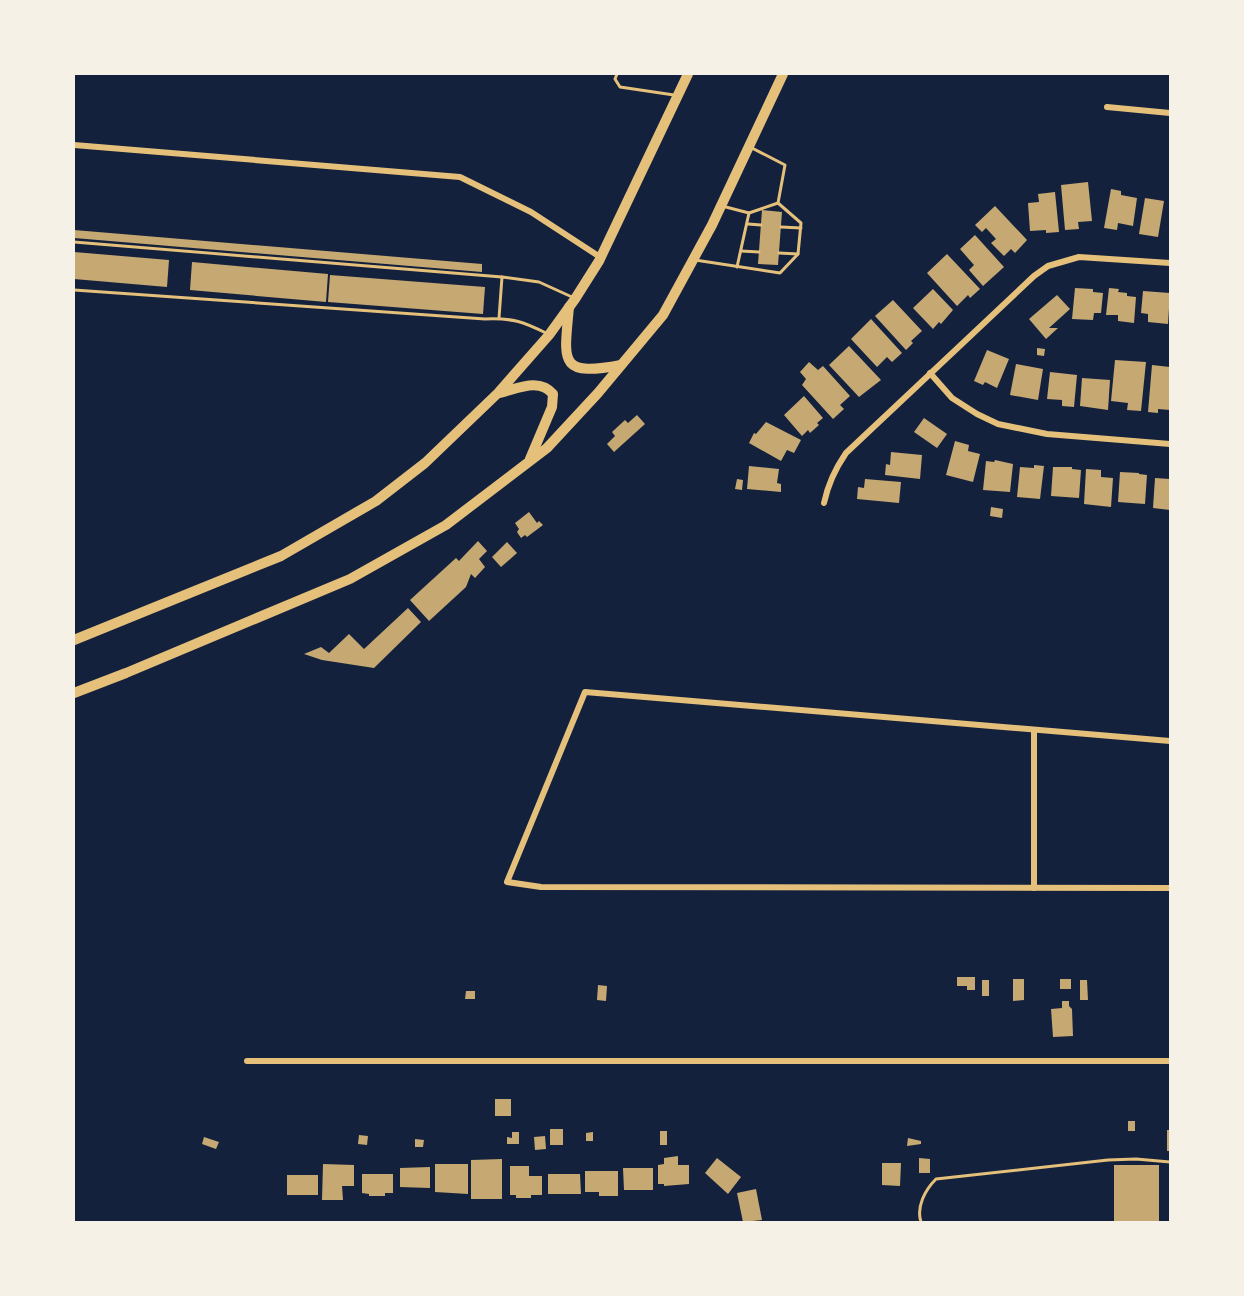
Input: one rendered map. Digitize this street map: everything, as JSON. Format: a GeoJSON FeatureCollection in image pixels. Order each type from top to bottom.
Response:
{"type":"FeatureCollection","features":[{"type":"Feature","properties":{"kind":"main road"},"geometry":{"type":"LineString","coordinates":[[74,640],[281,556],[376,501],[424,463],[498,393],[549,335],[572,303],[600,257],[688,74]]}},
{"type":"Feature","properties":{"kind":"main road"},"geometry":{"type":"LineString","coordinates":[[74,693],[350,579],[446,525],[547,448],[598,393],[663,315],[721,206],[783,74]]}},
{"type":"Feature","properties":{"kind":"main road"},"geometry":{"type":"LineString","coordinates":[[572,303],[565,350],[569,362],[578,369],[596,370],[621,366]]}},
{"type":"Feature","properties":{"kind":"main road"},"geometry":{"type":"LineString","coordinates":[[498,393],[537,384],[548,387],[553,394],[552,407],[529,462]]}},
{"type":"Feature","properties":{"kind":"street"},"geometry":{"type":"LineString","coordinates":[[1107,107],[1170,113]]}},
{"type":"Feature","properties":{"kind":"street"},"geometry":{"type":"LineString","coordinates":[[74,146],[460,177],[531,212],[600,257]]}},
{"type":"Feature","properties":{"kind":"street"},"geometry":{"type":"LineString","coordinates":[[824,503],[827,487],[846,453],[1034,276],[1048,266],[1063,260],[1079,258],[1170,263]]}},
{"type":"Feature","properties":{"kind":"street"},"geometry":{"type":"LineString","coordinates":[[930,374],[952,398],[998,424],[1047,434],[1170,444]]}},
{"type":"Feature","properties":{"kind":"street"},"geometry":{"type":"LineString","coordinates":[[1170,741],[585,692],[507,882],[541,887],[1170,888]]}},
{"type":"Feature","properties":{"kind":"street"},"geometry":{"type":"LineString","coordinates":[[1034,730],[1034,888]]}},
{"type":"Feature","properties":{"kind":"street"},"geometry":{"type":"LineString","coordinates":[[247,1061],[1170,1061]]}},
{"type":"Feature","properties":{"kind":"lane"},"geometry":{"type":"LineString","coordinates":[[617,74],[615,79],[620,87],[678,96]]}},
{"type":"Feature","properties":{"kind":"lane"},"geometry":{"type":"LineString","coordinates":[[749,146],[785,165],[778,202]]}},
{"type":"Feature","properties":{"kind":"lane"},"geometry":{"type":"LineString","coordinates":[[721,206],[749,213],[778,202]]}},
{"type":"Feature","properties":{"kind":"lane"},"geometry":{"type":"LineString","coordinates":[[693,259],[780,273],[798,254],[801,222],[778,202]]}},
{"type":"Feature","properties":{"kind":"lane"},"geometry":{"type":"LineString","coordinates":[[737,267],[749,213]]}},
{"type":"Feature","properties":{"kind":"lane"},"geometry":{"type":"LineString","coordinates":[[747,224],[761,225]]}},
{"type":"Feature","properties":{"kind":"lane"},"geometry":{"type":"LineString","coordinates":[[781,227],[801,228]]}},
{"type":"Feature","properties":{"kind":"lane"},"geometry":{"type":"LineString","coordinates":[[74,242],[502,277],[539,282],[572,303]]}},
{"type":"Feature","properties":{"kind":"lane"},"geometry":{"type":"LineString","coordinates":[[741,251],[759,252]]}},
{"type":"Feature","properties":{"kind":"lane"},"geometry":{"type":"LineString","coordinates":[[779,253],[798,254]]}},
{"type":"Feature","properties":{"kind":"lane"},"geometry":{"type":"LineString","coordinates":[[499,318],[502,277]]}},
{"type":"Feature","properties":{"kind":"lane"},"geometry":{"type":"LineString","coordinates":[[74,290],[499,318],[520,321],[549,335]]}},
{"type":"Feature","properties":{"kind":"lane"},"geometry":{"type":"LineString","coordinates":[[921,1222],[918,1214],[927,1189],[936,1179],[1108,1160],[1136,1158],[1170,1162]]}},
{"type":"Feature","properties":{"kind":"building"},"geometry":{"type":"Polygon","coordinates":[[[1088,182],[1092,221],[1078,222],[1079,229],[1065,230],[1061,185],[1088,182]]]}},
{"type":"Feature","properties":{"kind":"building"},"geometry":{"type":"Polygon","coordinates":[[[1111,189],[1121,191],[1121,195],[1137,198],[1133,226],[1118,223],[1117,230],[1104,228],[1111,189]]]}},
{"type":"Feature","properties":{"kind":"building"},"geometry":{"type":"Polygon","coordinates":[[[1055,192],[1059,232],[1030,231],[1028,203],[1039,202],[1038,194],[1055,192]]]}},
{"type":"Feature","properties":{"kind":"building"},"geometry":{"type":"Polygon","coordinates":[[[1145,198],[1164,201],[1158,237],[1139,234],[1145,198]]]}},
{"type":"Feature","properties":{"kind":"building"},"geometry":{"type":"Polygon","coordinates":[[[995,206],[1027,240],[1015,253],[1011,249],[1004,256],[991,243],[996,239],[986,228],[982,232],[975,225],[995,206]]]}},
{"type":"Feature","properties":{"kind":"building"},"geometry":{"type":"Polygon","coordinates":[[[762,210],[782,212],[778,265],[758,264],[762,210]]]}},
{"type":"Feature","properties":{"kind":"building"},"geometry":{"type":"Polygon","coordinates":[[[74,230],[482,264],[482,272],[74,238],[74,230]]]}},
{"type":"Feature","properties":{"kind":"building"},"geometry":{"type":"Polygon","coordinates":[[[975,235],[1004,267],[983,286],[969,270],[974,265],[960,249],[975,235]]]}},
{"type":"Feature","properties":{"kind":"building"},"geometry":{"type":"Polygon","coordinates":[[[74,252],[169,260],[167,287],[74,279],[74,252]]]}},
{"type":"Feature","properties":{"kind":"building"},"geometry":{"type":"Polygon","coordinates":[[[947,254],[980,289],[970,298],[968,295],[957,306],[927,273],[947,254]]]}},
{"type":"Feature","properties":{"kind":"building"},"geometry":{"type":"Polygon","coordinates":[[[192,262],[328,274],[326,302],[190,290],[192,262]]]}},
{"type":"Feature","properties":{"kind":"building"},"geometry":{"type":"Polygon","coordinates":[[[330,275],[485,287],[483,314],[328,302],[330,275]]]}},
{"type":"Feature","properties":{"kind":"building"},"geometry":{"type":"Polygon","coordinates":[[[1075,288],[1093,289],[1093,292],[1103,293],[1101,313],[1094,313],[1093,320],[1072,319],[1075,288]]]}},
{"type":"Feature","properties":{"kind":"building"},"geometry":{"type":"Polygon","coordinates":[[[1109,288],[1119,289],[1118,292],[1136,297],[1134,323],[1118,321],[1118,315],[1106,315],[1109,288]]]}},
{"type":"Feature","properties":{"kind":"building"},"geometry":{"type":"Polygon","coordinates":[[[933,289],[953,310],[941,324],[939,322],[933,329],[913,308],[933,289]]]}},
{"type":"Feature","properties":{"kind":"building"},"geometry":{"type":"Polygon","coordinates":[[[1143,291],[1170,293],[1168,324],[1148,322],[1148,314],[1141,313],[1143,291]]]}},
{"type":"Feature","properties":{"kind":"building"},"geometry":{"type":"Polygon","coordinates":[[[1057,295],[1070,309],[1049,328],[1058,328],[1046,339],[1029,319],[1057,295]]]}},
{"type":"Feature","properties":{"kind":"building"},"geometry":{"type":"Polygon","coordinates":[[[893,300],[922,331],[911,341],[913,343],[906,350],[875,316],[893,300]]]}},
{"type":"Feature","properties":{"kind":"building"},"geometry":{"type":"Polygon","coordinates":[[[871,319],[902,353],[892,362],[887,357],[877,367],[851,339],[871,319]]]}},
{"type":"Feature","properties":{"kind":"building"},"geometry":{"type":"Polygon","coordinates":[[[849,346],[881,380],[859,397],[829,365],[849,346]]]}},
{"type":"Feature","properties":{"kind":"building"},"geometry":{"type":"Polygon","coordinates":[[[1037,348],[1045,349],[1044,356],[1037,355],[1037,348]]]}},
{"type":"Feature","properties":{"kind":"building"},"geometry":{"type":"Polygon","coordinates":[[[987,350],[1009,359],[997,388],[985,382],[983,385],[974,381],[987,350]]]}},
{"type":"Feature","properties":{"kind":"building"},"geometry":{"type":"Polygon","coordinates":[[[1115,360],[1146,362],[1141,411],[1127,410],[1128,403],[1111,401],[1115,360]]]}},
{"type":"Feature","properties":{"kind":"building"},"geometry":{"type":"Polygon","coordinates":[[[809,362],[818,370],[823,366],[850,396],[840,405],[844,409],[833,419],[802,385],[806,379],[800,372],[809,362]]]}},
{"type":"Feature","properties":{"kind":"building"},"geometry":{"type":"Polygon","coordinates":[[[1016,364],[1043,369],[1038,400],[1010,395],[1016,364]]]}},
{"type":"Feature","properties":{"kind":"building"},"geometry":{"type":"Polygon","coordinates":[[[1152,365],[1170,367],[1170,410],[1158,409],[1158,413],[1148,412],[1152,365]]]}},
{"type":"Feature","properties":{"kind":"building"},"geometry":{"type":"Polygon","coordinates":[[[1050,372],[1077,375],[1074,407],[1062,406],[1062,400],[1047,399],[1050,372]]]}},
{"type":"Feature","properties":{"kind":"building"},"geometry":{"type":"Polygon","coordinates":[[[1082,378],[1110,380],[1108,410],[1080,406],[1082,378]]]}},
{"type":"Feature","properties":{"kind":"building"},"geometry":{"type":"Polygon","coordinates":[[[804,396],[823,418],[810,433],[808,430],[802,436],[784,415],[804,396]]]}},
{"type":"Feature","properties":{"kind":"building"},"geometry":{"type":"Polygon","coordinates":[[[637,415],[645,424],[614,452],[607,444],[615,436],[612,432],[625,420],[628,423],[637,415]]]}},
{"type":"Feature","properties":{"kind":"building"},"geometry":{"type":"Polygon","coordinates":[[[924,418],[947,434],[937,448],[914,432],[924,418]]]}},
{"type":"Feature","properties":{"kind":"building"},"geometry":{"type":"Polygon","coordinates":[[[766,422],[801,440],[794,453],[787,450],[781,461],[749,443],[754,433],[756,434],[766,422]]]}},
{"type":"Feature","properties":{"kind":"building"},"geometry":{"type":"Polygon","coordinates":[[[955,441],[969,445],[968,451],[980,454],[973,482],[946,475],[955,441]]]}},
{"type":"Feature","properties":{"kind":"building"},"geometry":{"type":"Polygon","coordinates":[[[891,452],[922,455],[920,479],[885,475],[886,464],[890,465],[891,452]]]}},
{"type":"Feature","properties":{"kind":"building"},"geometry":{"type":"Polygon","coordinates":[[[995,460],[1013,464],[1010,492],[983,490],[986,461],[994,462],[995,460]]]}},
{"type":"Feature","properties":{"kind":"building"},"geometry":{"type":"Polygon","coordinates":[[[1034,465],[1044,466],[1040,499],[1017,497],[1020,467],[1034,468],[1034,465]]]}},
{"type":"Feature","properties":{"kind":"building"},"geometry":{"type":"Polygon","coordinates":[[[749,466],[779,469],[777,483],[781,484],[781,492],[747,489],[749,466]]]}},
{"type":"Feature","properties":{"kind":"building"},"geometry":{"type":"Polygon","coordinates":[[[1053,467],[1072,467],[1072,469],[1081,470],[1079,498],[1051,496],[1053,467]]]}},
{"type":"Feature","properties":{"kind":"building"},"geometry":{"type":"Polygon","coordinates":[[[1086,469],[1101,470],[1101,477],[1113,478],[1111,507],[1084,504],[1086,469]]]}},
{"type":"Feature","properties":{"kind":"building"},"geometry":{"type":"Polygon","coordinates":[[[1120,472],[1147,475],[1145,504],[1118,502],[1120,472]]]}},
{"type":"Feature","properties":{"kind":"building"},"geometry":{"type":"Polygon","coordinates":[[[1155,478],[1170,479],[1170,510],[1153,508],[1155,478]]]}},
{"type":"Feature","properties":{"kind":"building"},"geometry":{"type":"Polygon","coordinates":[[[737,479],[743,480],[742,490],[735,489],[737,479]]]}},
{"type":"Feature","properties":{"kind":"building"},"geometry":{"type":"Polygon","coordinates":[[[865,479],[901,482],[899,503],[857,499],[858,487],[864,488],[865,479]]]}},
{"type":"Feature","properties":{"kind":"building"},"geometry":{"type":"Polygon","coordinates":[[[991,507],[1003,509],[1002,518],[990,516],[991,507]]]}},
{"type":"Feature","properties":{"kind":"building"},"geometry":{"type":"Polygon","coordinates":[[[529,512],[537,523],[539,521],[543,525],[527,537],[525,535],[521,538],[515,523],[529,512]]]}},
{"type":"Feature","properties":{"kind":"building"},"geometry":{"type":"Polygon","coordinates":[[[478,541],[487,551],[479,559],[485,567],[475,578],[471,574],[466,587],[429,621],[410,600],[456,558],[459,561],[478,541]]]}},
{"type":"Feature","properties":{"kind":"building"},"geometry":{"type":"Polygon","coordinates":[[[507,542],[517,553],[501,567],[492,557],[507,542]]]}},
{"type":"Feature","properties":{"kind":"building"},"geometry":{"type":"Polygon","coordinates":[[[408,608],[421,622],[374,668],[322,660],[304,654],[321,647],[329,653],[349,634],[364,649],[408,608]]]}},
{"type":"Feature","properties":{"kind":"building"},"geometry":{"type":"Polygon","coordinates":[[[957,977],[975,977],[975,990],[967,990],[967,986],[957,986],[957,977]]]}},
{"type":"Feature","properties":{"kind":"building"},"geometry":{"type":"Polygon","coordinates":[[[1013,979],[1024,979],[1024,1000],[1013,1001],[1013,979]]]}},
{"type":"Feature","properties":{"kind":"building"},"geometry":{"type":"Polygon","coordinates":[[[1060,979],[1071,979],[1071,989],[1060,989],[1060,979]]]}},
{"type":"Feature","properties":{"kind":"building"},"geometry":{"type":"Polygon","coordinates":[[[982,980],[989,980],[989,996],[982,996],[982,980]]]}},
{"type":"Feature","properties":{"kind":"building"},"geometry":{"type":"Polygon","coordinates":[[[1080,980],[1087,980],[1088,1000],[1080,1000],[1080,980]]]}},
{"type":"Feature","properties":{"kind":"building"},"geometry":{"type":"Polygon","coordinates":[[[598,985],[607,986],[606,1001],[597,1000],[598,985]]]}},
{"type":"Feature","properties":{"kind":"building"},"geometry":{"type":"Polygon","coordinates":[[[466,991],[475,991],[475,999],[465,999],[466,991]]]}},
{"type":"Feature","properties":{"kind":"building"},"geometry":{"type":"Polygon","coordinates":[[[1062,1001],[1069,1001],[1072,1009],[1073,1036],[1053,1037],[1051,1009],[1062,1008],[1062,1001]]]}},
{"type":"Feature","properties":{"kind":"building"},"geometry":{"type":"Polygon","coordinates":[[[495,1099],[511,1099],[511,1116],[495,1116],[495,1099]]]}},
{"type":"Feature","properties":{"kind":"building"},"geometry":{"type":"Polygon","coordinates":[[[1128,1121],[1135,1121],[1135,1131],[1128,1131],[1128,1121]]]}},
{"type":"Feature","properties":{"kind":"building"},"geometry":{"type":"Polygon","coordinates":[[[550,1129],[563,1129],[563,1145],[550,1145],[550,1129]]]}},
{"type":"Feature","properties":{"kind":"building"},"geometry":{"type":"Polygon","coordinates":[[[1167,1130],[1170,1130],[1170,1151],[1167,1151],[1167,1130]]]}},
{"type":"Feature","properties":{"kind":"building"},"geometry":{"type":"Polygon","coordinates":[[[660,1131],[667,1131],[667,1145],[660,1145],[660,1131]]]}},
{"type":"Feature","properties":{"kind":"building"},"geometry":{"type":"Polygon","coordinates":[[[512,1132],[519,1132],[519,1144],[507,1144],[507,1137],[512,1138],[512,1132]]]}},
{"type":"Feature","properties":{"kind":"building"},"geometry":{"type":"Polygon","coordinates":[[[593,1132],[593,1141],[586,1141],[586,1133],[593,1132]]]}},
{"type":"Feature","properties":{"kind":"building"},"geometry":{"type":"Polygon","coordinates":[[[359,1135],[368,1136],[367,1145],[358,1144],[359,1135]]]}},
{"type":"Feature","properties":{"kind":"building"},"geometry":{"type":"Polygon","coordinates":[[[545,1136],[546,1149],[535,1150],[534,1137],[545,1136]]]}},
{"type":"Feature","properties":{"kind":"building"},"geometry":{"type":"Polygon","coordinates":[[[204,1137],[219,1142],[216,1149],[202,1144],[204,1137]]]}},
{"type":"Feature","properties":{"kind":"building"},"geometry":{"type":"Polygon","coordinates":[[[908,1138],[921,1141],[921,1144],[907,1146],[908,1138]]]}},
{"type":"Feature","properties":{"kind":"building"},"geometry":{"type":"Polygon","coordinates":[[[415,1139],[424,1140],[423,1147],[415,1147],[415,1139]]]}},
{"type":"Feature","properties":{"kind":"building"},"geometry":{"type":"Polygon","coordinates":[[[678,1156],[678,1165],[689,1165],[689,1184],[664,1186],[664,1184],[658,1184],[658,1165],[664,1164],[664,1158],[678,1156]]]}},
{"type":"Feature","properties":{"kind":"building"},"geometry":{"type":"Polygon","coordinates":[[[717,1158],[741,1177],[728,1194],[705,1173],[717,1158]]]}},
{"type":"Feature","properties":{"kind":"building"},"geometry":{"type":"Polygon","coordinates":[[[919,1158],[930,1159],[930,1173],[919,1173],[919,1158]]]}},
{"type":"Feature","properties":{"kind":"building"},"geometry":{"type":"Polygon","coordinates":[[[502,1159],[502,1199],[471,1199],[471,1160],[502,1159]]]}},
{"type":"Feature","properties":{"kind":"building"},"geometry":{"type":"Polygon","coordinates":[[[882,1163],[901,1163],[900,1186],[882,1185],[882,1163]]]}},
{"type":"Feature","properties":{"kind":"building"},"geometry":{"type":"Polygon","coordinates":[[[323,1164],[354,1165],[354,1186],[342,1186],[343,1200],[322,1200],[323,1164]]]}},
{"type":"Feature","properties":{"kind":"building"},"geometry":{"type":"Polygon","coordinates":[[[435,1164],[468,1164],[468,1194],[435,1192],[435,1164]]]}},
{"type":"Feature","properties":{"kind":"building"},"geometry":{"type":"Polygon","coordinates":[[[1114,1165],[1159,1165],[1159,1222],[1114,1222],[1114,1165]]]}},
{"type":"Feature","properties":{"kind":"building"},"geometry":{"type":"Polygon","coordinates":[[[510,1166],[529,1166],[529,1176],[542,1176],[542,1195],[516,1198],[516,1195],[510,1195],[510,1166]]]}},
{"type":"Feature","properties":{"kind":"building"},"geometry":{"type":"Polygon","coordinates":[[[430,1167],[430,1188],[400,1187],[400,1168],[430,1167]]]}},
{"type":"Feature","properties":{"kind":"building"},"geometry":{"type":"Polygon","coordinates":[[[623,1168],[653,1168],[653,1190],[624,1190],[623,1168]]]}},
{"type":"Feature","properties":{"kind":"building"},"geometry":{"type":"Polygon","coordinates":[[[585,1171],[618,1171],[618,1196],[599,1196],[599,1192],[585,1192],[585,1171]]]}},
{"type":"Feature","properties":{"kind":"building"},"geometry":{"type":"Polygon","coordinates":[[[362,1174],[393,1174],[393,1193],[385,1193],[385,1196],[369,1196],[369,1194],[362,1193],[362,1174]]]}},
{"type":"Feature","properties":{"kind":"building"},"geometry":{"type":"Polygon","coordinates":[[[548,1174],[580,1174],[581,1194],[548,1194],[548,1174]]]}},
{"type":"Feature","properties":{"kind":"building"},"geometry":{"type":"Polygon","coordinates":[[[287,1175],[318,1175],[318,1195],[287,1195],[287,1175]]]}},
{"type":"Feature","properties":{"kind":"building"},"geometry":{"type":"Polygon","coordinates":[[[756,1189],[762,1220],[743,1222],[737,1193],[756,1189]]]}}]}
